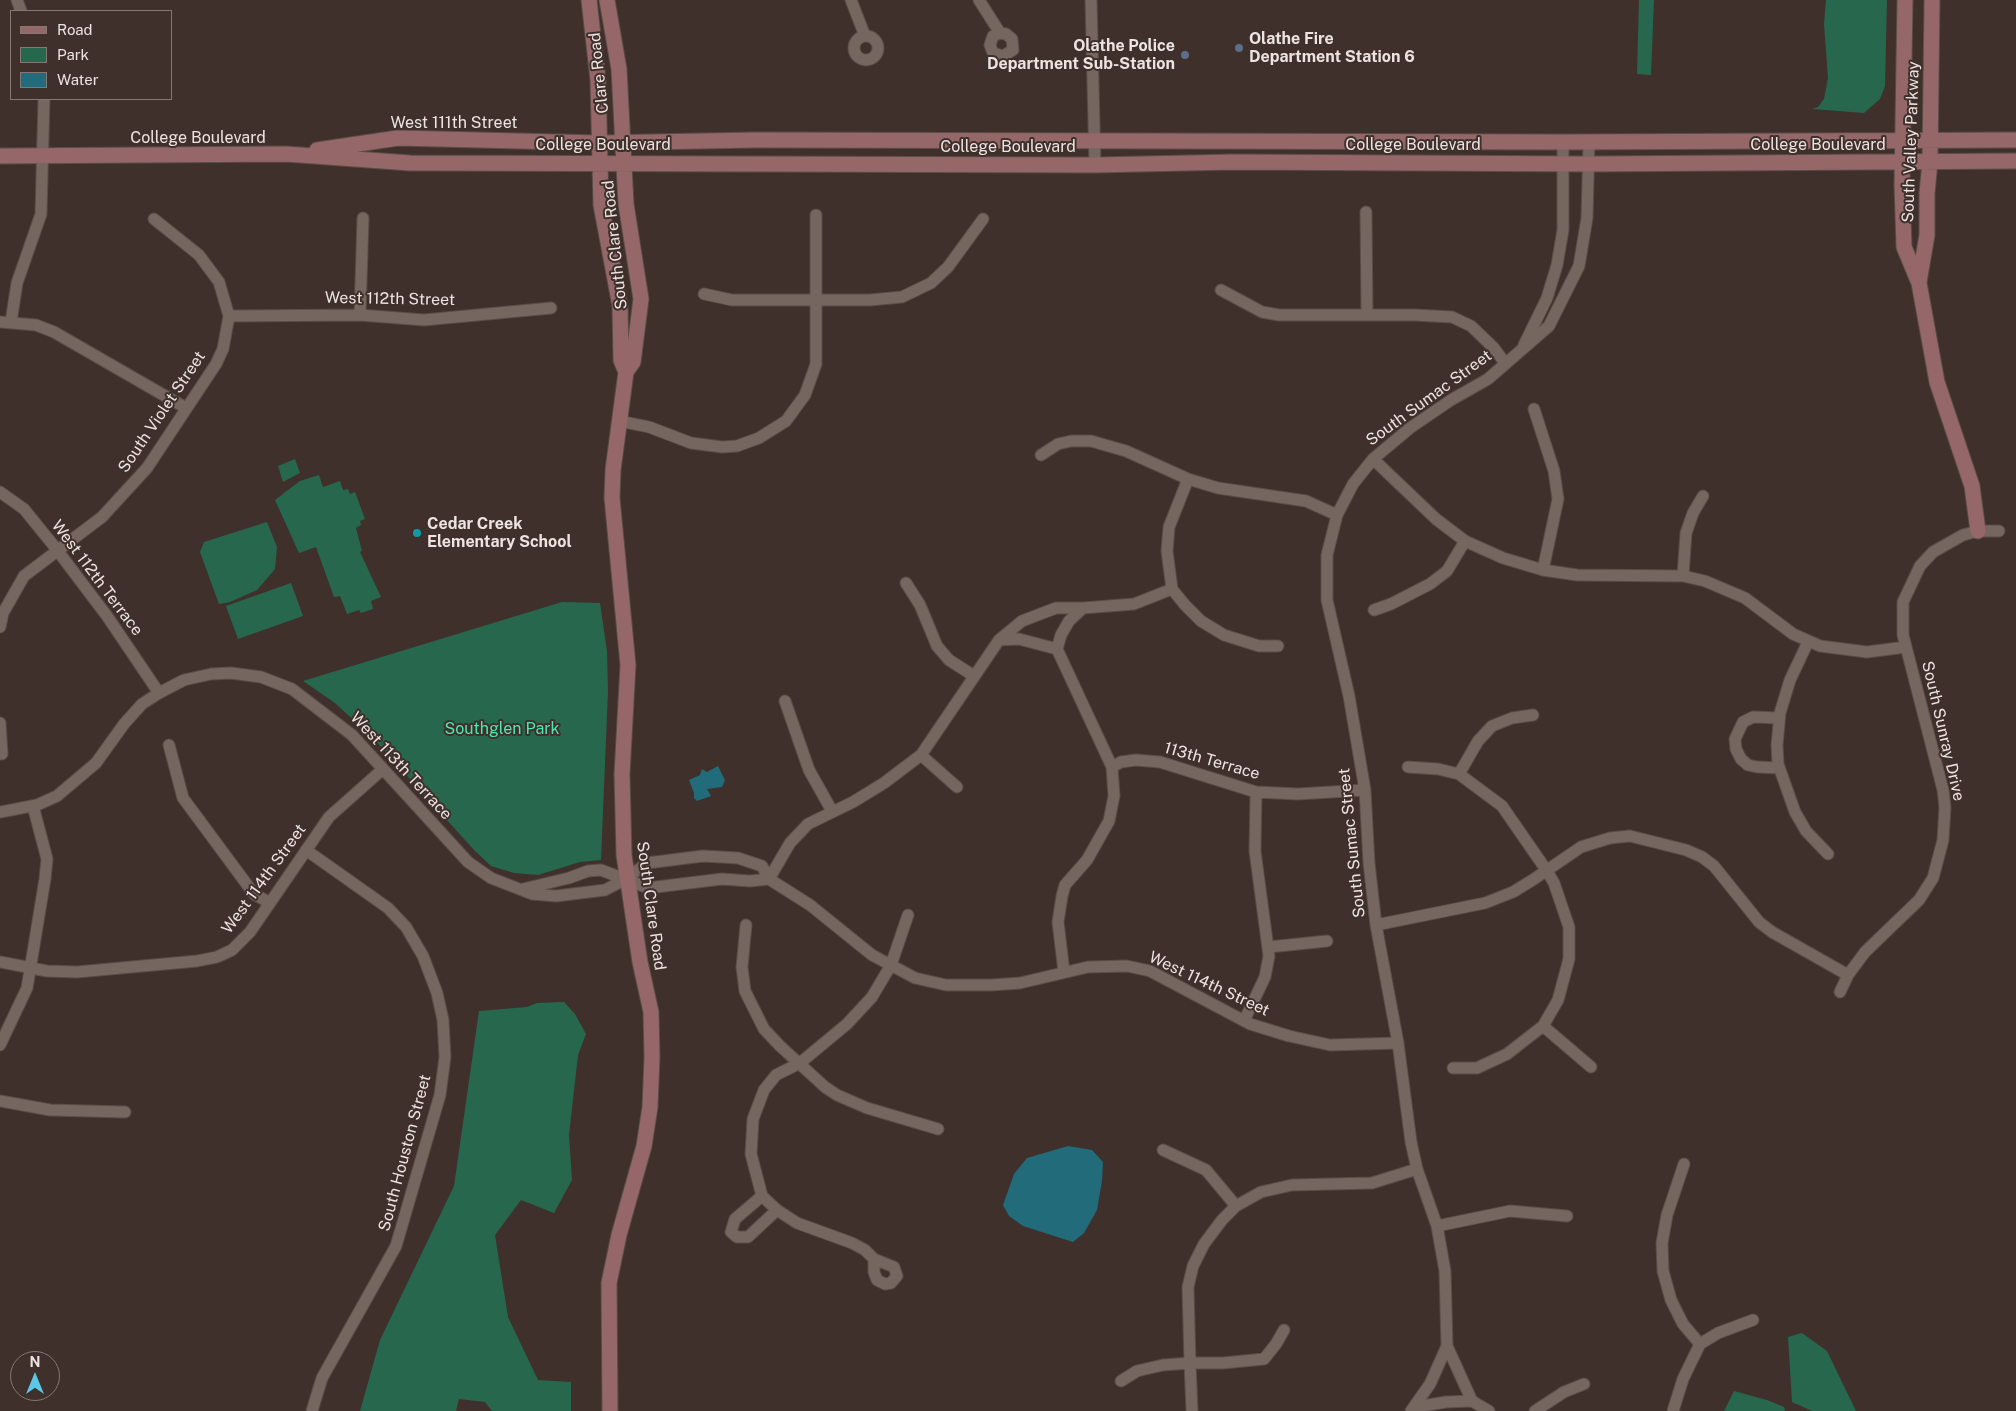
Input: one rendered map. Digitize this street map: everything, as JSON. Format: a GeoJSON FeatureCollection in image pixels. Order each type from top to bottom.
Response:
{"type":"FeatureCollection","features":[{"type":"Feature","properties":{"kind":"street","name":"Clare Road"},"geometry":{"type":"LineString","coordinates":[[589,0],[598,80],[600,143]]}},
{"type":"Feature","properties":{"kind":"street","name":"Clare Road"},"geometry":{"type":"LineString","coordinates":[[607,0],[619,69],[623,142]]}},
{"type":"Feature","properties":{"kind":"street"},"geometry":{"type":"LineString","coordinates":[[851,0],[865,36]]}},
{"type":"Feature","properties":{"kind":"street"},"geometry":{"type":"LineString","coordinates":[[979,0],[1000,33]]}},
{"type":"Feature","properties":{"kind":"street"},"geometry":{"type":"LineString","coordinates":[[1092,0],[1095,165]]}},
{"type":"Feature","properties":{"kind":"street","name":"South Valley Parkway"},"geometry":{"type":"LineString","coordinates":[[1905,0],[1902,185],[1904,247],[1919,284],[1937,382],[1969,478],[1978,531]]}},
{"type":"Feature","properties":{"kind":"street","name":"South Valley Parkway"},"geometry":{"type":"LineString","coordinates":[[1919,284],[1926,235],[1926,193],[1930,162],[1932,0]]}},
{"type":"Feature","properties":{"kind":"street"},"geometry":{"type":"LineString","coordinates":[[44,100],[41,214],[17,283],[6,322],[36,325],[62,336],[186,408]]}},
{"type":"Feature","properties":{"kind":"street","name":"West 111th Street"},"geometry":{"type":"LineString","coordinates":[[286,154],[398,138],[623,142]]}},
{"type":"Feature","properties":{"kind":"street","name":"College Boulevard"},"geometry":{"type":"LineString","coordinates":[[623,142],[2016,140]]}},
{"type":"Feature","properties":{"kind":"street","name":"South Clare Road"},"geometry":{"type":"LineString","coordinates":[[610,1411],[609,1283],[619,1235],[644,1146],[652,1078],[651,1012],[626,878],[622,774],[628,665],[612,498],[612,470],[626,372],[633,362],[642,299],[628,226],[623,142]]}},
{"type":"Feature","properties":{"kind":"street","name":"South Sumac Street"},"geometry":{"type":"LineString","coordinates":[[1524,346],[1547,298],[1557,265],[1562,230],[1563,142]]}},
{"type":"Feature","properties":{"kind":"street","name":"South Sumac Street"},"geometry":{"type":"LineString","coordinates":[[1413,1409],[1430,1384],[1447,1346],[1445,1271],[1437,1226],[1417,1169],[1411,1142],[1398,1043],[1376,925],[1368,863],[1365,790],[1350,696],[1326,600],[1327,556],[1337,515],[1353,484],[1373,459],[1410,428],[1451,400],[1488,379],[1549,326],[1579,266],[1587,218],[1589,142]]}},
{"type":"Feature","properties":{"kind":"street","name":"South Clare Road"},"geometry":{"type":"LineString","coordinates":[[600,143],[601,205],[620,306],[621,360],[626,372]]}},
{"type":"Feature","properties":{"kind":"street","name":"College Boulevard"},"geometry":{"type":"LineString","coordinates":[[0,156],[286,154],[410,163],[625,162],[1095,165],[1233,162],[1589,164],[2016,161]]}},
{"type":"Feature","properties":{"kind":"street"},"geometry":{"type":"LineString","coordinates":[[1366,212],[1367,315]]}},
{"type":"Feature","properties":{"kind":"street"},"geometry":{"type":"LineString","coordinates":[[619,421],[649,427],[705,446],[737,446],[759,438],[786,421],[806,395],[816,364],[816,215]]}},
{"type":"Feature","properties":{"kind":"street"},"geometry":{"type":"LineString","coordinates":[[360,315],[363,218]]}},
{"type":"Feature","properties":{"kind":"street","name":"South Violet Street"},"geometry":{"type":"LineString","coordinates":[[0,627],[3,613],[24,576],[56,549],[102,517],[134,485],[216,364],[223,349],[229,316],[226,299],[210,268],[199,255],[154,219]]}},
{"type":"Feature","properties":{"kind":"street"},"geometry":{"type":"LineString","coordinates":[[704,294],[732,300],[817,300],[887,299],[917,292],[931,283],[948,267],[984,219]]}},
{"type":"Feature","properties":{"kind":"street"},"geometry":{"type":"LineString","coordinates":[[1221,290],[1262,312],[1279,315],[1452,317],[1471,326],[1490,343],[1505,363]]}},
{"type":"Feature","properties":{"kind":"street","name":"West 112th Street"},"geometry":{"type":"LineString","coordinates":[[229,316],[360,315],[424,320],[550,308]]}},
{"type":"Feature","properties":{"kind":"street"},"geometry":{"type":"LineString","coordinates":[[1534,409],[1554,471],[1558,499],[1543,570]]}},
{"type":"Feature","properties":{"kind":"street"},"geometry":{"type":"LineString","coordinates":[[1042,455],[1058,444],[1071,441],[1091,441],[1126,451],[1188,479],[1244,494],[1287,497],[1306,501],[1337,515]]}},
{"type":"Feature","properties":{"kind":"street"},"geometry":{"type":"LineString","coordinates":[[1373,459],[1436,519],[1465,541],[1504,558],[1543,570],[1577,575],[1683,576],[1705,581],[1745,598],[1793,634],[1808,642],[1841,651],[1866,652],[1906,647]]}},
{"type":"Feature","properties":{"kind":"street"},"geometry":{"type":"LineString","coordinates":[[1188,479],[1169,527],[1167,551],[1172,589],[1185,606],[1196,616],[1224,635],[1259,646],[1278,646]]}},
{"type":"Feature","properties":{"kind":"street","name":"West 112th Terrace"},"geometry":{"type":"LineString","coordinates":[[0,492],[24,509],[56,549],[108,616],[159,692]]}},
{"type":"Feature","properties":{"kind":"street"},"geometry":{"type":"LineString","coordinates":[[1683,576],[1686,533],[1692,513],[1702,496]]}},
{"type":"Feature","properties":{"kind":"street","name":"South Sunray Drive"},"geometry":{"type":"LineString","coordinates":[[1840,992],[1848,975],[1865,952],[1919,900],[1933,878],[1944,840],[1945,807],[1943,790],[1906,647],[1901,615],[1903,602],[1920,566],[1933,552],[1963,535],[1978,531],[1998,531]]}},
{"type":"Feature","properties":{"kind":"street"},"geometry":{"type":"LineString","coordinates":[[1374,610],[1391,604],[1430,584],[1447,571],[1465,541]]}},
{"type":"Feature","properties":{"kind":"street"},"geometry":{"type":"LineString","coordinates":[[906,583],[920,605],[937,646],[949,660],[974,676]]}},
{"type":"Feature","properties":{"kind":"street"},"geometry":{"type":"LineString","coordinates":[[523,889],[569,878],[588,871],[601,870],[648,888],[722,879],[750,881],[769,879],[795,836],[808,824],[853,802],[884,783],[921,754],[999,640],[1022,621],[1038,613],[1056,608],[1134,604],[1172,589]]}},
{"type":"Feature","properties":{"kind":"street"},"geometry":{"type":"LineString","coordinates":[[1064,972],[1058,922],[1065,885],[1087,860],[1109,821],[1114,796],[1112,766],[1057,649],[1061,635],[1069,621],[1083,608]]}},
{"type":"Feature","properties":{"kind":"street"},"geometry":{"type":"LineString","coordinates":[[999,640],[1019,639],[1057,649]]}},
{"type":"Feature","properties":{"kind":"street"},"geometry":{"type":"LineString","coordinates":[[1808,642],[1790,680],[1779,718],[1777,745],[1779,768],[1795,812],[1806,831],[1828,854]]}},
{"type":"Feature","properties":{"kind":"street","name":"West 113th Terrace"},"geometry":{"type":"LineString","coordinates":[[0,812],[33,806],[57,796],[96,763],[124,724],[142,704],[159,692],[184,680],[211,674],[231,673],[260,677],[292,689],[318,707],[352,734],[468,862],[491,878],[532,894],[556,896],[605,890],[626,878]]}},
{"type":"Feature","properties":{"kind":"street"},"geometry":{"type":"LineString","coordinates":[[784,701],[809,770],[832,811]]}},
{"type":"Feature","properties":{"kind":"street"},"geometry":{"type":"LineString","coordinates":[[1459,774],[1478,741],[1492,726],[1512,718],[1533,715]]}},
{"type":"Feature","properties":{"kind":"street"},"geometry":{"type":"LineString","coordinates":[[1779,718],[1753,717],[1743,722],[1735,739],[1736,749],[1741,759],[1748,765],[1757,768],[1779,768]]}},
{"type":"Feature","properties":{"kind":"street"},"geometry":{"type":"LineString","coordinates":[[0,724],[2,754]]}},
{"type":"Feature","properties":{"kind":"street"},"geometry":{"type":"LineString","coordinates":[[169,745],[183,798],[254,894],[270,903]]}},
{"type":"Feature","properties":{"kind":"street"},"geometry":{"type":"LineString","coordinates":[[921,754],[957,787]]}},
{"type":"Feature","properties":{"kind":"street","name":"113th Terrace"},"geometry":{"type":"LineString","coordinates":[[1112,766],[1121,762],[1136,760],[1160,762],[1256,792],[1298,794],[1365,790]]}},
{"type":"Feature","properties":{"kind":"street"},"geometry":{"type":"LineString","coordinates":[[1408,767],[1438,769],[1459,774],[1502,806],[1547,870],[1569,927],[1569,959],[1558,1000],[1542,1026],[1507,1054],[1477,1068],[1453,1068]]}},
{"type":"Feature","properties":{"kind":"street","name":"West 114th Street"},"geometry":{"type":"LineString","coordinates":[[0,962],[30,968],[77,972],[217,957],[232,950],[241,942],[270,903],[329,817],[383,769]]}},
{"type":"Feature","properties":{"kind":"street"},"geometry":{"type":"LineString","coordinates":[[1244,1021],[1265,977],[1269,946],[1255,851],[1256,792]]}},
{"type":"Feature","properties":{"kind":"street"},"geometry":{"type":"LineString","coordinates":[[0,1045],[26,988],[47,859],[33,806]]}},
{"type":"Feature","properties":{"kind":"street"},"geometry":{"type":"LineString","coordinates":[[1376,925],[1484,903],[1513,892],[1581,847],[1610,838],[1634,837],[1686,850],[1702,857],[1714,866],[1759,922],[1772,932],[1848,975]]}},
{"type":"Feature","properties":{"kind":"street","name":"South Houston Street"},"geometry":{"type":"LineString","coordinates":[[306,850],[388,908],[406,927],[423,956],[437,993],[443,1020],[445,1057],[440,1095],[396,1246],[322,1378],[312,1411]]}},
{"type":"Feature","properties":{"kind":"street","name":"West 114th Street"},"geometry":{"type":"LineString","coordinates":[[626,878],[647,863],[719,856],[738,858],[762,866],[769,879],[810,905],[872,955],[915,978],[966,986],[1020,982],[1064,972],[1105,966],[1127,966],[1150,971],[1244,1021],[1289,1036],[1330,1045],[1398,1043]]}},
{"type":"Feature","properties":{"kind":"street"},"geometry":{"type":"LineString","coordinates":[[874,1259],[852,1243],[797,1223],[777,1210],[762,1196],[751,1154],[754,1112],[764,1090],[776,1075],[800,1063],[861,1011],[891,965],[908,915]]}},
{"type":"Feature","properties":{"kind":"street"},"geometry":{"type":"LineString","coordinates":[[746,925],[742,967],[746,991],[764,1029],[826,1087],[848,1100],[938,1129]]}},
{"type":"Feature","properties":{"kind":"street"},"geometry":{"type":"LineString","coordinates":[[1269,946],[1327,941]]}},
{"type":"Feature","properties":{"kind":"street"},"geometry":{"type":"LineString","coordinates":[[1542,1026],[1591,1067]]}},
{"type":"Feature","properties":{"kind":"street"},"geometry":{"type":"LineString","coordinates":[[0,1101],[50,1110],[125,1112]]}},
{"type":"Feature","properties":{"kind":"street"},"geometry":{"type":"LineString","coordinates":[[1163,1150],[1206,1170],[1236,1206]]}},
{"type":"Feature","properties":{"kind":"street"},"geometry":{"type":"LineString","coordinates":[[1684,1164],[1662,1243],[1664,1271],[1671,1300],[1679,1316],[1700,1344]]}},
{"type":"Feature","properties":{"kind":"street"},"geometry":{"type":"LineString","coordinates":[[1192,1411],[1188,1287],[1193,1266],[1204,1244],[1222,1220],[1236,1206],[1262,1192],[1292,1185],[1372,1183],[1417,1169]]}},
{"type":"Feature","properties":{"kind":"street"},"geometry":{"type":"LineString","coordinates":[[762,1196],[734,1219],[731,1232],[737,1237],[748,1237],[777,1210]]}},
{"type":"Feature","properties":{"kind":"street"},"geometry":{"type":"LineString","coordinates":[[1437,1226],[1510,1211],[1567,1216]]}},
{"type":"Feature","properties":{"kind":"street"},"geometry":{"type":"LineString","coordinates":[[1673,1411],[1683,1379],[1700,1344],[1718,1333],[1753,1320]]}},
{"type":"Feature","properties":{"kind":"street"},"geometry":{"type":"LineString","coordinates":[[1121,1381],[1137,1371],[1164,1365],[1190,1362],[1223,1363],[1264,1359],[1284,1330]]}},
{"type":"Feature","properties":{"kind":"street"},"geometry":{"type":"LineString","coordinates":[[1447,1346],[1472,1401]]}},
{"type":"Feature","properties":{"kind":"street"},"geometry":{"type":"LineString","coordinates":[[1534,1411],[1564,1392],[1584,1384]]}},
{"type":"Feature","properties":{"kind":"street"},"geometry":{"type":"LineString","coordinates":[[1413,1409],[1446,1402],[1472,1401],[1489,1411]]}},
{"type":"Feature","properties":{"kind":"green space"},"geometry":{"type":"Polygon","coordinates":[[[1639,0],[1654,0],[1651,75],[1637,74],[1639,0]]]}},
{"type":"Feature","properties":{"kind":"green space"},"geometry":{"type":"Polygon","coordinates":[[[1826,0],[1887,0],[1885,86],[1880,99],[1864,113],[1812,109],[1818,107],[1824,99],[1828,78],[1824,24],[1826,0]]]}},
{"type":"Feature","properties":{"kind":"green space"},"geometry":{"type":"Polygon","coordinates":[[[295,459],[300,473],[283,482],[278,466],[295,459]]]}},
{"type":"Feature","properties":{"kind":"green space"},"geometry":{"type":"Polygon","coordinates":[[[319,475],[323,487],[340,481],[343,490],[348,489],[350,494],[355,492],[365,519],[360,521],[361,525],[356,528],[362,551],[360,552],[381,597],[371,601],[373,609],[361,613],[359,610],[347,614],[340,596],[334,597],[316,547],[299,553],[275,500],[300,481],[319,475]]]}},
{"type":"Feature","properties":{"kind":"green space"},"geometry":{"type":"Polygon","coordinates":[[[267,522],[277,547],[275,569],[257,590],[230,602],[219,604],[200,552],[204,542],[267,522]]]}},
{"type":"Feature","properties":{"kind":"green space"},"geometry":{"type":"Polygon","coordinates":[[[291,583],[303,616],[238,639],[226,606],[291,583]]]}},
{"type":"Feature","properties":{"kind":"green space","name":"Southglen Park"},"geometry":{"type":"Polygon","coordinates":[[[562,602],[600,603],[607,651],[608,691],[601,860],[580,862],[538,875],[514,873],[491,866],[474,850],[373,738],[335,703],[303,681],[562,602]]]}},
{"type":"Feature","properties":{"kind":"green space"},"geometry":{"type":"Polygon","coordinates":[[[564,1002],[575,1014],[586,1034],[578,1055],[569,1135],[572,1180],[554,1213],[521,1200],[495,1235],[508,1317],[538,1380],[571,1382],[571,1411],[492,1411],[485,1402],[459,1399],[456,1411],[360,1411],[380,1340],[454,1186],[479,1011],[527,1007],[537,1003],[564,1002]]]}},
{"type":"Feature","properties":{"kind":"green space"},"geometry":{"type":"Polygon","coordinates":[[[1802,1333],[1827,1351],[1856,1411],[1812,1411],[1792,1402],[1788,1337],[1802,1333]]]}},
{"type":"Feature","properties":{"kind":"green space"},"geometry":{"type":"Polygon","coordinates":[[[1734,1391],[1767,1400],[1784,1407],[1785,1411],[1724,1411],[1734,1391]]]}},
{"type":"Feature","properties":{"kind":"water"},"geometry":{"type":"Polygon","coordinates":[[[718,766],[725,780],[722,787],[707,789],[711,796],[697,801],[694,798],[689,780],[700,775],[702,769],[707,772],[718,766]]]}},
{"type":"Feature","properties":{"kind":"water"},"geometry":{"type":"Polygon","coordinates":[[[1068,1146],[1092,1150],[1103,1162],[1097,1210],[1084,1233],[1073,1242],[1023,1226],[1009,1216],[1003,1205],[1014,1174],[1027,1158],[1068,1146]]]}},
{"type":"Feature","properties":{"kind":"place","name":"Olathe Fire Department Station 6"},"geometry":{"type":"Point","coordinates":[1239,48]}},
{"type":"Feature","properties":{"kind":"place","name":"Olathe Police Department Sub-Station"},"geometry":{"type":"Point","coordinates":[1185,55]}},
{"type":"Feature","properties":{"kind":"place","name":"Cedar Creek Elementary School"},"geometry":{"type":"Point","coordinates":[417,533]}}]}
